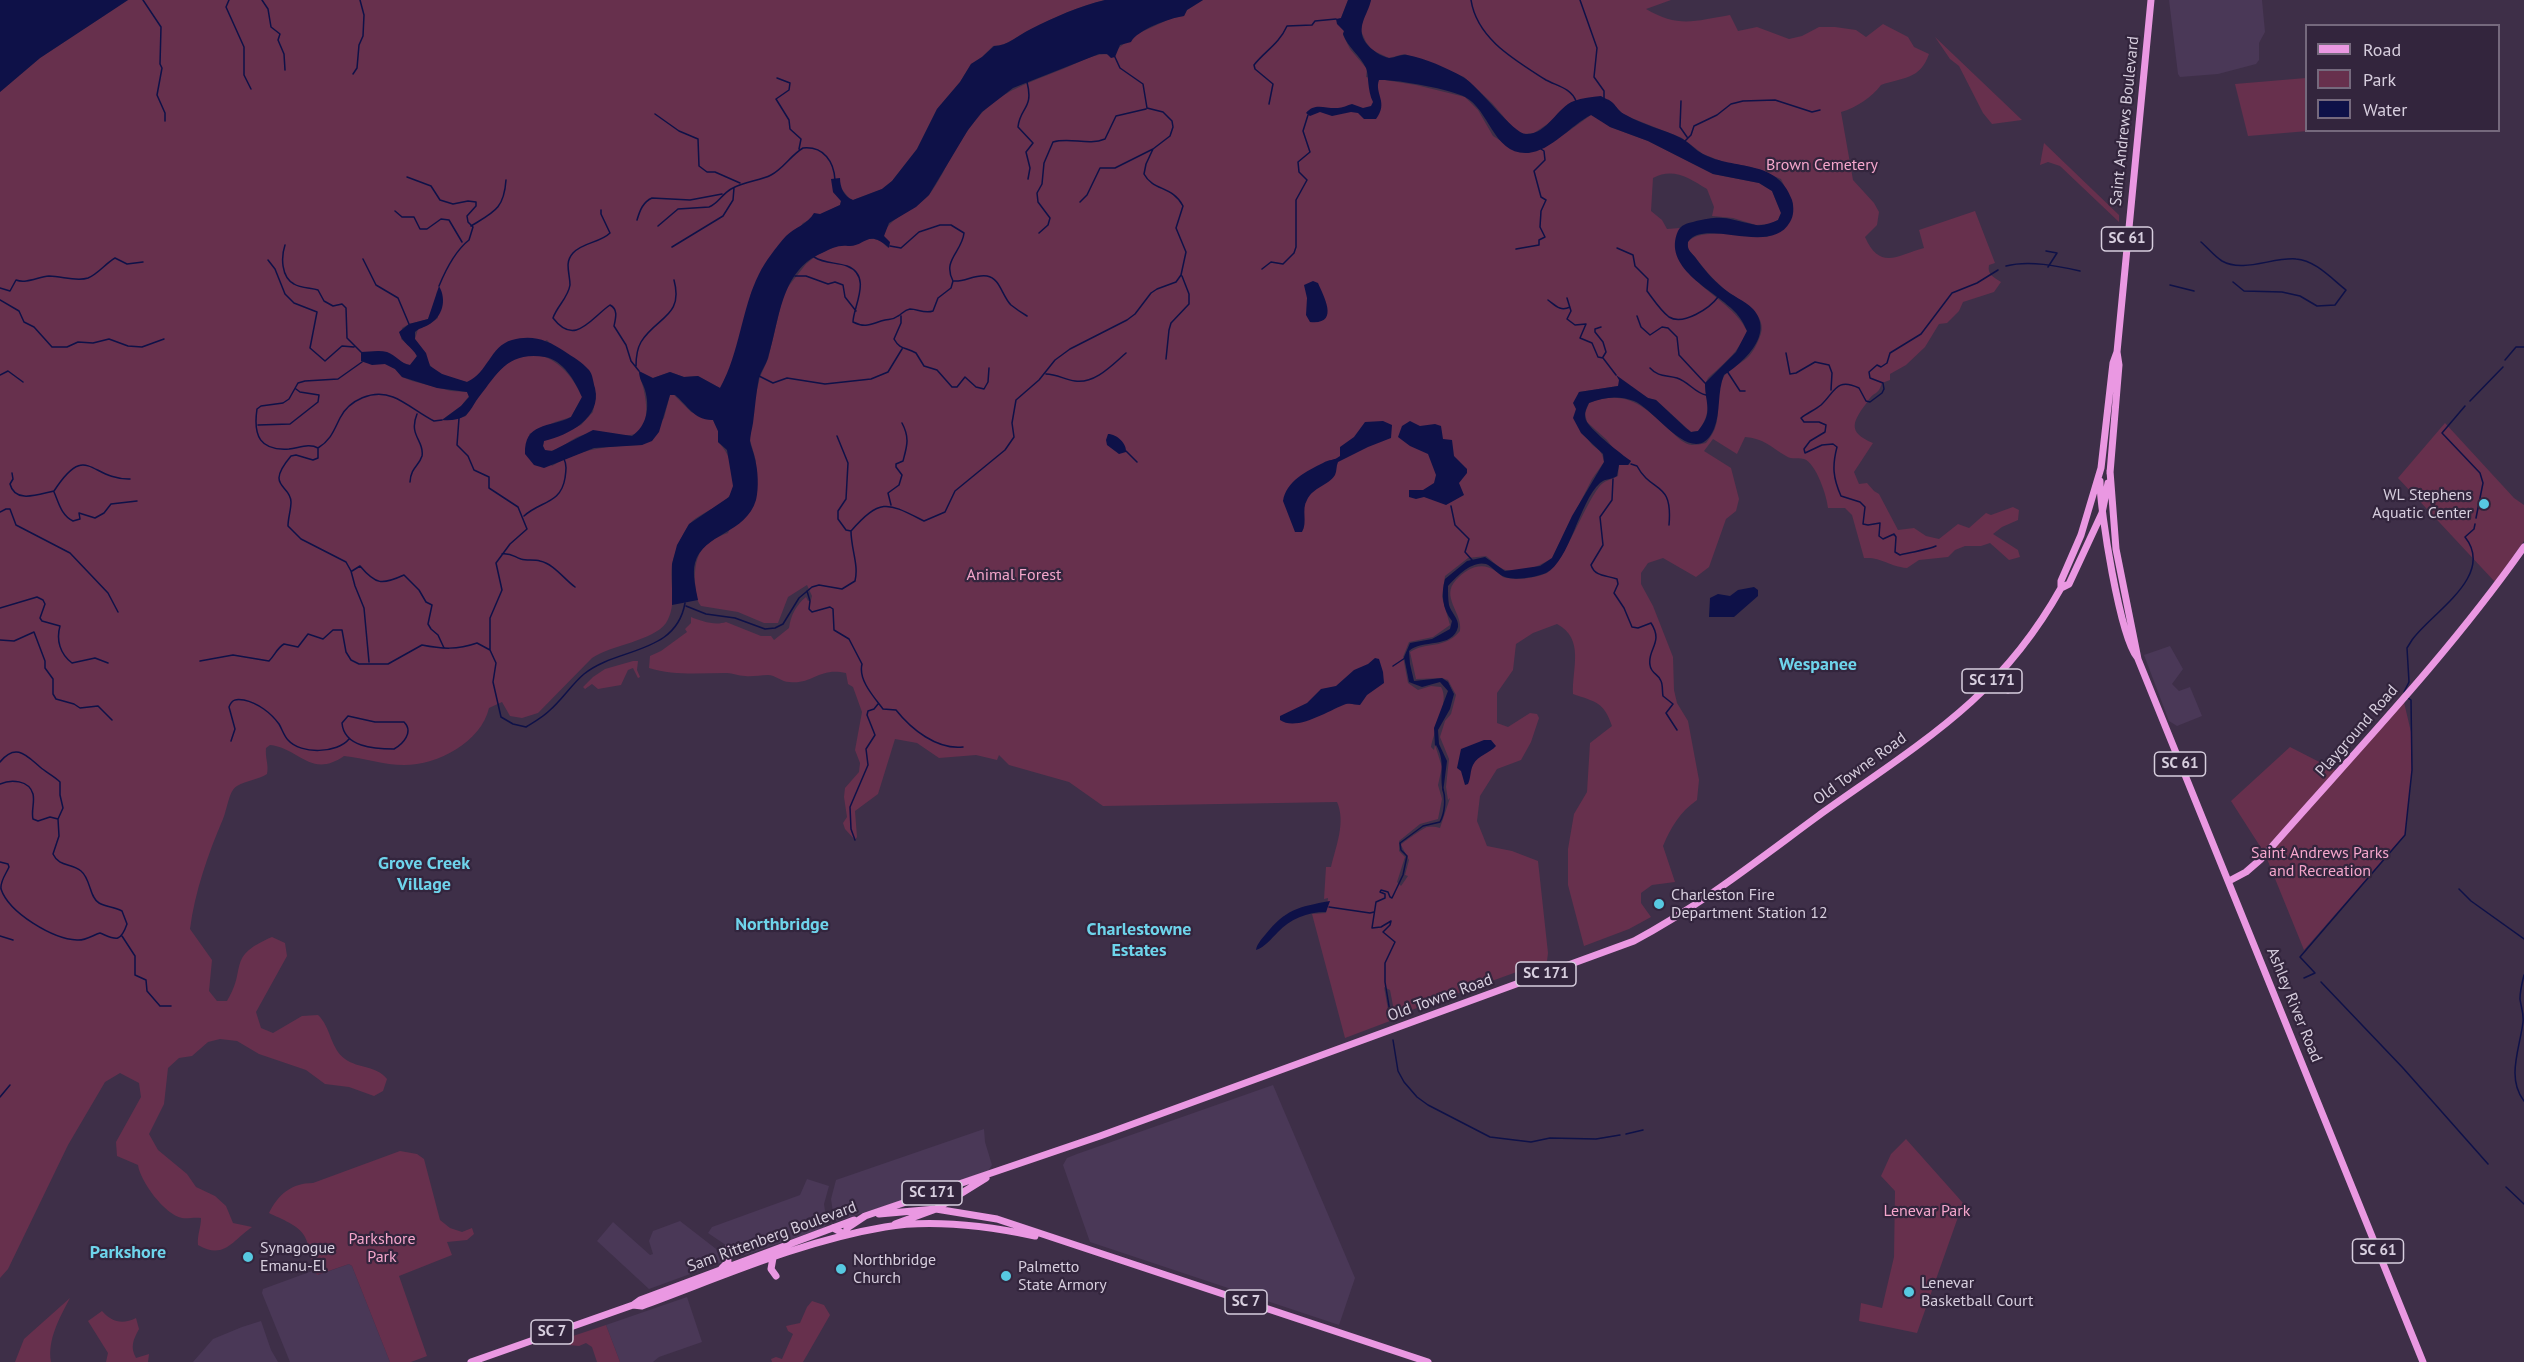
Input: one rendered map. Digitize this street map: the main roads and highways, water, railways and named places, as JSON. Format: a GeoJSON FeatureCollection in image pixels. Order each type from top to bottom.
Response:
{"type":"FeatureCollection","features":[{"type":"Feature","properties":{"kind":"main road","name":"Saint Andrews Boulevard"},"geometry":{"type":"LineString","coordinates":[[2117,352],[2120,365],[2110,471],[2102,513],[2069,584],[2061,588],[2061,581],[2081,536],[2101,468],[2110,381],[2117,352],[2151,0]]}},
{"type":"Feature","properties":{"kind":"main road","name":"Ashley River Road"},"geometry":{"type":"LineString","coordinates":[[2101,468],[2102,513],[2127,634],[2138,659]]}},
{"type":"Feature","properties":{"kind":"main road","name":"Ashley River Road"},"geometry":{"type":"LineString","coordinates":[[2110,471],[2116,549],[2138,659],[2423,1362]]}},
{"type":"Feature","properties":{"kind":"main road","name":"Playground Road"},"geometry":{"type":"LineString","coordinates":[[2229,881],[2246,872],[2261,859],[2366,743],[2495,587],[2524,547]]}},
{"type":"Feature","properties":{"kind":"main road","name":"Old Towne Road"},"geometry":{"type":"LineString","coordinates":[[866,1216],[999,1172],[1497,993],[1634,941],[1667,923],[1730,881],[1970,703],[2002,671],[2043,619],[2061,588]]}},
{"type":"Feature","properties":{"kind":"main road"},"geometry":{"type":"LineString","coordinates":[[2002,671],[2002,682],[2008,690]]}},
{"type":"Feature","properties":{"kind":"main road","name":"Old Towne Road"},"geometry":{"type":"LineString","coordinates":[[887,1227],[936,1209],[999,1172]]}},
{"type":"Feature","properties":{"kind":"main road","name":"Sam Rittenberg Boulevard"},"geometry":{"type":"LineString","coordinates":[[471,1362],[633,1305],[640,1299],[866,1216],[936,1209],[997,1219],[1428,1362]]}},
{"type":"Feature","properties":{"kind":"main road"},"geometry":{"type":"LineString","coordinates":[[813,1244],[833,1228],[846,1235],[847,1228],[866,1216]]}},
{"type":"Feature","properties":{"kind":"main road"},"geometry":{"type":"LineString","coordinates":[[964,1226],[974,1218],[997,1219]]}},
{"type":"Feature","properties":{"kind":"main road","name":"Sam Rittenberg Boulevard"},"geometry":{"type":"LineString","coordinates":[[633,1305],[642,1306],[813,1244],[887,1227],[964,1226],[1064,1242]]}},
{"type":"Feature","properties":{"kind":"main road"},"geometry":{"type":"LineString","coordinates":[[719,1271],[728,1262],[727,1249]]}},
{"type":"Feature","properties":{"kind":"main road"},"geometry":{"type":"LineString","coordinates":[[773,1258],[771,1269],[776,1276]]}},
{"type":"Feature","properties":{"kind":"water"},"geometry":{"type":"Polygon","coordinates":[[[0,0],[128,0],[40,58],[0,92],[0,0]]]}},
{"type":"Feature","properties":{"kind":"water"},"geometry":{"type":"Polygon","coordinates":[[[1105,0],[1203,0],[1187,10],[1184,16],[1154,25],[1140,33],[1131,42],[1120,45],[1115,57],[1099,54],[1013,88],[982,112],[968,130],[929,195],[916,207],[889,223],[884,236],[890,242],[889,248],[876,239],[854,246],[838,246],[808,261],[798,272],[784,298],[768,358],[758,384],[750,441],[757,474],[756,500],[751,511],[743,520],[706,545],[700,553],[694,572],[698,600],[672,605],[672,564],[677,545],[689,524],[729,497],[733,486],[727,450],[718,442],[718,431],[713,420],[701,418],[675,395],[670,395],[659,432],[652,441],[642,445],[594,448],[544,468],[534,465],[525,454],[529,436],[539,428],[571,417],[582,397],[572,378],[557,362],[545,357],[532,356],[512,361],[497,374],[466,415],[454,420],[442,420],[461,406],[469,397],[467,392],[437,388],[402,377],[395,369],[385,364],[372,365],[361,361],[361,352],[381,351],[390,353],[410,365],[417,356],[399,332],[409,324],[428,319],[439,286],[443,297],[440,313],[433,322],[415,332],[415,339],[426,353],[430,366],[442,374],[467,382],[480,372],[505,343],[519,338],[546,341],[589,370],[596,399],[594,408],[582,424],[573,430],[544,441],[545,450],[552,451],[593,430],[632,436],[644,422],[647,409],[639,371],[653,378],[670,372],[684,377],[698,376],[720,388],[732,360],[753,288],[768,260],[786,236],[814,213],[820,214],[840,205],[841,201],[833,192],[831,179],[840,178],[843,191],[853,200],[882,189],[892,181],[917,149],[937,109],[960,82],[971,64],[994,46],[1008,42],[1067,12],[1105,0]]]}},
{"type":"Feature","properties":{"kind":"water"},"geometry":{"type":"Polygon","coordinates":[[[1348,0],[1371,0],[1363,21],[1362,32],[1366,43],[1373,50],[1389,58],[1405,55],[1421,58],[1463,77],[1520,132],[1526,134],[1540,130],[1574,101],[1601,96],[1612,102],[1624,114],[1681,138],[1703,154],[1766,171],[1776,177],[1785,187],[1793,206],[1790,222],[1781,232],[1754,237],[1708,233],[1696,235],[1688,242],[1689,250],[1712,277],[1727,291],[1753,309],[1759,318],[1761,328],[1759,337],[1748,355],[1724,375],[1716,422],[1706,441],[1697,444],[1686,441],[1634,401],[1611,398],[1589,403],[1585,414],[1587,422],[1601,437],[1631,461],[1628,465],[1619,465],[1617,476],[1602,481],[1593,492],[1562,557],[1546,573],[1526,578],[1514,579],[1502,576],[1491,567],[1481,563],[1470,567],[1448,586],[1449,605],[1458,624],[1455,634],[1443,641],[1414,647],[1409,651],[1414,681],[1442,678],[1448,682],[1454,694],[1450,709],[1438,730],[1439,744],[1447,761],[1443,792],[1442,762],[1435,746],[1434,728],[1448,691],[1440,682],[1422,687],[1409,682],[1404,657],[1410,643],[1432,639],[1450,629],[1452,621],[1443,601],[1445,579],[1467,561],[1485,557],[1505,571],[1540,566],[1552,558],[1572,516],[1604,462],[1603,454],[1581,433],[1573,418],[1576,409],[1573,403],[1579,392],[1618,386],[1619,380],[1616,375],[1648,398],[1656,400],[1691,432],[1698,431],[1706,418],[1708,408],[1705,383],[1736,352],[1747,331],[1734,311],[1701,285],[1682,266],[1675,244],[1678,231],[1686,224],[1712,218],[1765,225],[1778,220],[1781,213],[1772,191],[1759,183],[1713,174],[1648,141],[1610,127],[1591,115],[1545,148],[1528,153],[1516,152],[1499,140],[1473,103],[1465,97],[1409,83],[1379,80],[1381,108],[1376,119],[1364,119],[1358,113],[1351,112],[1332,116],[1320,112],[1310,116],[1306,113],[1317,107],[1338,108],[1352,104],[1363,108],[1371,106],[1373,102],[1366,68],[1345,39],[1344,31],[1337,24],[1336,19],[1341,18],[1348,0]]]}},
{"type":"Feature","properties":{"kind":"water"},"geometry":{"type":"Polygon","coordinates":[[[1313,281],[1318,283],[1326,302],[1327,315],[1319,322],[1310,322],[1306,315],[1307,298],[1304,285],[1313,281]]]}},
{"type":"Feature","properties":{"kind":"water"},"geometry":{"type":"Polygon","coordinates":[[[1383,421],[1392,425],[1391,438],[1338,462],[1332,479],[1317,489],[1305,504],[1304,528],[1302,532],[1295,532],[1283,501],[1288,488],[1304,473],[1340,456],[1340,447],[1354,437],[1365,422],[1383,421]]]}},
{"type":"Feature","properties":{"kind":"water"},"geometry":{"type":"Polygon","coordinates":[[[1410,421],[1420,426],[1435,424],[1441,426],[1443,439],[1452,440],[1454,456],[1467,469],[1467,473],[1459,483],[1464,495],[1446,505],[1424,497],[1416,499],[1409,497],[1409,490],[1423,490],[1434,483],[1436,475],[1428,454],[1410,446],[1398,437],[1402,426],[1410,421]]]}},
{"type":"Feature","properties":{"kind":"water"},"geometry":{"type":"Polygon","coordinates":[[[1108,434],[1121,440],[1126,452],[1119,454],[1107,445],[1108,434]]]}},
{"type":"Feature","properties":{"kind":"water"},"geometry":{"type":"Polygon","coordinates":[[[1754,587],[1758,590],[1758,596],[1734,617],[1709,617],[1710,598],[1718,594],[1730,596],[1738,590],[1754,587]]]}},
{"type":"Feature","properties":{"kind":"water"},"geometry":{"type":"Polygon","coordinates":[[[1375,658],[1379,659],[1384,683],[1367,695],[1360,705],[1346,704],[1304,722],[1287,723],[1280,720],[1280,716],[1307,703],[1321,689],[1336,686],[1354,670],[1375,658]]]}},
{"type":"Feature","properties":{"kind":"water"},"geometry":{"type":"Polygon","coordinates":[[[1484,740],[1491,740],[1496,746],[1475,762],[1468,784],[1465,785],[1461,771],[1457,768],[1461,749],[1484,740]]]}},
{"type":"Feature","properties":{"kind":"water"},"geometry":{"type":"Polygon","coordinates":[[[1330,901],[1326,912],[1312,913],[1293,920],[1256,950],[1265,935],[1286,914],[1309,905],[1330,901]]]}},
{"type":"Feature","properties":{"kind":"waterway"},"geometry":{"type":"LineString","coordinates":[[143,0],[161,27],[160,64],[162,68],[157,95],[165,113],[165,121]]}},
{"type":"Feature","properties":{"kind":"waterway"},"geometry":{"type":"LineString","coordinates":[[229,0],[226,7],[244,47],[244,75],[251,89]]}},
{"type":"Feature","properties":{"kind":"waterway"},"geometry":{"type":"LineString","coordinates":[[262,0],[268,9],[271,27],[280,34],[278,40],[284,54],[285,70]]}},
{"type":"Feature","properties":{"kind":"waterway"},"geometry":{"type":"LineString","coordinates":[[353,74],[357,68],[359,45],[363,36],[364,15],[360,0]]}},
{"type":"Feature","properties":{"kind":"waterway"},"geometry":{"type":"LineString","coordinates":[[1471,0],[1481,26],[1499,47],[1522,65],[1567,90],[1576,101]]}},
{"type":"Feature","properties":{"kind":"waterway"},"geometry":{"type":"LineString","coordinates":[[1580,0],[1597,48],[1594,77],[1604,91],[1604,100]]}},
{"type":"Feature","properties":{"kind":"waterway"},"geometry":{"type":"LineString","coordinates":[[1269,104],[1273,84],[1255,69],[1254,65],[1276,43],[1287,26],[1312,25],[1315,21],[1336,19]]}},
{"type":"Feature","properties":{"kind":"waterway"},"geometry":{"type":"LineString","coordinates":[[1080,202],[1087,195],[1100,168],[1115,168],[1153,149],[1170,136],[1173,127],[1172,121],[1163,112],[1147,108],[1143,84],[1120,68],[1114,55]]}},
{"type":"Feature","properties":{"kind":"waterway"},"geometry":{"type":"LineString","coordinates":[[777,78],[790,83],[789,90],[776,99],[789,120],[790,129],[801,139],[799,149]]}},
{"type":"Feature","properties":{"kind":"waterway"},"geometry":{"type":"LineString","coordinates":[[1027,82],[1029,98],[1018,127],[1033,143],[1026,152],[1030,168],[1028,179]]}},
{"type":"Feature","properties":{"kind":"waterway"},"geometry":{"type":"LineString","coordinates":[[1685,141],[1691,135],[1694,126],[1717,115],[1731,104],[1743,101],[1775,100],[1812,112],[1820,110]]}},
{"type":"Feature","properties":{"kind":"waterway"},"geometry":{"type":"LineString","coordinates":[[1681,101],[1680,127],[1687,137]]}},
{"type":"Feature","properties":{"kind":"waterway"},"geometry":{"type":"LineString","coordinates":[[1039,233],[1048,225],[1050,218],[1038,202],[1037,193],[1042,184],[1044,163],[1053,142],[1066,140],[1092,142],[1105,139],[1116,116],[1146,109]]}},
{"type":"Feature","properties":{"kind":"waterway"},"geometry":{"type":"LineString","coordinates":[[655,114],[679,131],[698,139],[699,166],[707,172],[715,172],[740,183]]}},
{"type":"Feature","properties":{"kind":"waterway"},"geometry":{"type":"LineString","coordinates":[[1262,269],[1271,262],[1283,264],[1294,253],[1296,247],[1296,200],[1307,180],[1299,172],[1298,162],[1310,152],[1303,131],[1308,115]]}},
{"type":"Feature","properties":{"kind":"waterway"},"geometry":{"type":"LineString","coordinates":[[658,226],[678,209],[709,207],[731,189],[771,175],[803,148],[822,152],[833,167],[835,180]]}},
{"type":"Feature","properties":{"kind":"waterway"},"geometry":{"type":"LineString","coordinates":[[686,606],[706,614],[735,618],[765,629],[775,628],[783,624],[799,598],[812,587],[819,585],[842,589],[855,581],[856,569],[851,531],[870,513],[885,506],[893,507],[924,521],[945,512],[955,491],[1005,450],[1014,437],[1012,423],[1016,400],[1039,380],[1055,360],[1070,349],[1127,320],[1135,314],[1151,293],[1176,282],[1181,275],[1186,252],[1176,228],[1183,206],[1174,195],[1152,183],[1144,174],[1153,149]]}},
{"type":"Feature","properties":{"kind":"waterway"},"geometry":{"type":"LineString","coordinates":[[1516,249],[1539,245],[1539,240],[1545,237],[1540,227],[1541,211],[1546,200],[1541,197],[1534,171],[1545,160],[1544,151],[1541,149]]}},
{"type":"Feature","properties":{"kind":"waterway"},"geometry":{"type":"LineString","coordinates":[[407,177],[431,186],[440,200],[453,204],[476,202],[476,206],[467,216],[468,222],[473,227],[469,240],[451,261],[439,286]]}},
{"type":"Feature","properties":{"kind":"waterway"},"geometry":{"type":"LineString","coordinates":[[471,226],[486,217],[500,204],[506,180]]}},
{"type":"Feature","properties":{"kind":"waterway"},"geometry":{"type":"LineString","coordinates":[[672,247],[723,216],[733,200],[734,188]]}},
{"type":"Feature","properties":{"kind":"waterway"},"geometry":{"type":"LineString","coordinates":[[637,220],[642,207],[652,198],[690,200],[722,194]]}},
{"type":"Feature","properties":{"kind":"waterway"},"geometry":{"type":"LineString","coordinates":[[601,210],[610,233],[577,249],[570,257],[569,290],[553,318],[561,326],[569,330],[576,330],[610,305],[616,316],[614,326],[626,345],[631,361],[639,371]]}},
{"type":"Feature","properties":{"kind":"waterway"},"geometry":{"type":"LineString","coordinates":[[395,211],[402,217],[414,217],[420,229],[427,229],[441,219],[449,220],[462,242]]}},
{"type":"Feature","properties":{"kind":"waterway"},"geometry":{"type":"LineString","coordinates":[[814,257],[847,266],[859,277],[860,292],[853,322],[869,325],[895,318],[910,309],[933,311],[938,298],[951,288],[953,281],[950,274],[951,262],[963,240],[964,233],[951,225],[940,225],[919,232],[901,248],[890,246]]}},
{"type":"Feature","properties":{"kind":"waterway"},"geometry":{"type":"LineString","coordinates":[[2201,242],[2219,259],[2230,264],[2249,265],[2287,259],[2303,260],[2323,271],[2346,290],[2335,305],[2317,306],[2300,296],[2282,292],[2244,291],[2233,282]]}},
{"type":"Feature","properties":{"kind":"waterway"},"geometry":{"type":"LineString","coordinates":[[285,245],[283,261],[287,277],[296,285],[318,290],[324,301],[333,306],[342,304],[346,308],[347,338],[361,352]]}},
{"type":"Feature","properties":{"kind":"waterway"},"geometry":{"type":"LineString","coordinates":[[1617,248],[1633,255],[1635,266],[1648,279],[1647,291],[1669,317],[1689,318],[1703,311],[1718,297]]}},
{"type":"Feature","properties":{"kind":"waterway"},"geometry":{"type":"LineString","coordinates":[[2046,251],[2057,253],[2048,267]]}},
{"type":"Feature","properties":{"kind":"waterway"},"geometry":{"type":"LineString","coordinates":[[0,288],[10,291],[16,280],[28,281],[49,276],[88,278],[115,258],[127,264],[143,262]]}},
{"type":"Feature","properties":{"kind":"waterway"},"geometry":{"type":"LineString","coordinates":[[363,259],[376,285],[398,298],[409,324]]}},
{"type":"Feature","properties":{"kind":"waterway"},"geometry":{"type":"LineString","coordinates":[[268,260],[275,269],[285,294],[294,303],[317,312],[310,348],[325,361],[342,346],[354,347]]}},
{"type":"Feature","properties":{"kind":"waterway"},"geometry":{"type":"LineString","coordinates":[[2006,266],[2034,264],[2080,271]]}},
{"type":"Feature","properties":{"kind":"waterway"},"geometry":{"type":"LineString","coordinates":[[1936,546],[1900,555],[1895,552],[1896,537],[1894,534],[1883,539],[1879,536],[1880,523],[1863,524],[1865,507],[1860,502],[1841,496],[1838,490],[1834,472],[1837,447],[1833,444],[1822,445],[1805,453],[1804,449],[1810,441],[1825,432],[1826,425],[1819,422],[1804,422],[1801,418],[1821,405],[1841,385],[1859,388],[1866,401],[1870,402],[1882,393],[1883,383],[1870,378],[1869,372],[1877,365],[1881,367],[1887,363],[1890,353],[1921,334],[1952,293],[1977,283],[1998,270]]}},
{"type":"Feature","properties":{"kind":"waterway"},"geometry":{"type":"LineString","coordinates":[[795,276],[806,276],[828,284],[835,282],[843,285],[845,297],[856,311]]}},
{"type":"Feature","properties":{"kind":"waterway"},"geometry":{"type":"LineString","coordinates":[[954,281],[978,276],[991,277],[1011,305],[1027,316]]}},
{"type":"Feature","properties":{"kind":"waterway"},"geometry":{"type":"LineString","coordinates":[[1166,359],[1171,323],[1189,304],[1189,294],[1182,276]]}},
{"type":"Feature","properties":{"kind":"waterway"},"geometry":{"type":"LineString","coordinates":[[636,366],[641,342],[672,309],[676,292],[674,280]]}},
{"type":"Feature","properties":{"kind":"waterway"},"geometry":{"type":"LineString","coordinates":[[2170,285],[2194,291]]}},
{"type":"Feature","properties":{"kind":"waterway"},"geometry":{"type":"LineString","coordinates":[[1567,298],[1571,311],[1567,319],[1575,325],[1586,324],[1580,338],[1592,343],[1598,357],[1603,358],[1616,375]]}},
{"type":"Feature","properties":{"kind":"waterway"},"geometry":{"type":"LineString","coordinates":[[0,300],[19,311],[24,322],[34,327],[52,347],[67,347],[78,342],[93,343],[109,339],[128,346],[142,347],[164,339]]}},
{"type":"Feature","properties":{"kind":"waterway"},"geometry":{"type":"LineString","coordinates":[[1548,300],[1560,308],[1570,307]]}},
{"type":"Feature","properties":{"kind":"waterway"},"geometry":{"type":"LineString","coordinates":[[901,316],[901,323],[894,339],[896,343],[916,353],[924,366],[937,370],[952,387],[957,387],[965,377],[976,387],[984,389],[988,382],[989,368]]}},
{"type":"Feature","properties":{"kind":"waterway"},"geometry":{"type":"LineString","coordinates":[[1637,316],[1641,327],[1650,335],[1662,327],[1668,328],[1677,337],[1679,355],[1705,383]]}},
{"type":"Feature","properties":{"kind":"waterway"},"geometry":{"type":"LineString","coordinates":[[1601,327],[1595,329],[1595,332],[1603,342],[1606,352],[1603,357]]}},
{"type":"Feature","properties":{"kind":"waterway"},"geometry":{"type":"LineString","coordinates":[[2505,360],[2516,347],[2524,347]]}},
{"type":"Feature","properties":{"kind":"waterway"},"geometry":{"type":"LineString","coordinates":[[759,376],[773,383],[787,378],[825,384],[871,379],[888,372],[902,349]]}},
{"type":"Feature","properties":{"kind":"waterway"},"geometry":{"type":"LineString","coordinates":[[1046,374],[1075,381],[1089,380],[1103,373],[1126,353]]}},
{"type":"Feature","properties":{"kind":"waterway"},"geometry":{"type":"LineString","coordinates":[[1786,353],[1790,374],[1815,362],[1829,365],[1832,373],[1831,390]]}},
{"type":"Feature","properties":{"kind":"waterway"},"geometry":{"type":"LineString","coordinates":[[362,362],[338,379],[298,383],[289,399],[283,403],[261,406],[257,409],[256,427],[261,440],[279,449],[308,446],[318,448],[329,438],[349,406],[362,398],[378,394],[398,399],[434,421],[442,420]]}},
{"type":"Feature","properties":{"kind":"waterway"},"geometry":{"type":"LineString","coordinates":[[2470,401],[2503,367]]}},
{"type":"Feature","properties":{"kind":"waterway"},"geometry":{"type":"LineString","coordinates":[[1650,368],[1659,374],[1677,378],[1706,395]]}},
{"type":"Feature","properties":{"kind":"waterway"},"geometry":{"type":"LineString","coordinates":[[0,375],[8,371],[23,382]]}},
{"type":"Feature","properties":{"kind":"waterway"},"geometry":{"type":"LineString","coordinates":[[1727,371],[1740,391],[1745,391]]}},
{"type":"Feature","properties":{"kind":"waterway"},"geometry":{"type":"LineString","coordinates":[[258,425],[290,424],[318,402],[319,395],[300,392],[296,389]]}},
{"type":"Feature","properties":{"kind":"waterway"},"geometry":{"type":"LineString","coordinates":[[2465,406],[2442,433],[2480,473],[2483,483],[2476,518]]}},
{"type":"Feature","properties":{"kind":"waterway"},"geometry":{"type":"LineString","coordinates":[[410,482],[412,473],[422,456],[414,428],[417,414]]}},
{"type":"Feature","properties":{"kind":"waterway"},"geometry":{"type":"LineString","coordinates":[[459,418],[457,445],[468,456],[474,470],[489,477],[489,488],[518,507],[527,529],[510,544],[496,563],[502,590],[490,618],[490,650]]}},
{"type":"Feature","properties":{"kind":"waterway"},"geometry":{"type":"LineString","coordinates":[[891,505],[888,493],[899,485],[902,475],[896,464],[903,461],[907,446],[902,423]]}},
{"type":"Feature","properties":{"kind":"waterway"},"geometry":{"type":"LineString","coordinates":[[837,436],[848,463],[846,499],[838,511],[838,519],[846,530],[851,531]]}},
{"type":"Feature","properties":{"kind":"waterway"},"geometry":{"type":"LineString","coordinates":[[318,449],[318,458],[313,460],[296,455],[291,456],[283,466],[279,480],[290,496],[288,526],[301,539],[346,562],[364,608],[369,662]]}},
{"type":"Feature","properties":{"kind":"waterway"},"geometry":{"type":"LineString","coordinates":[[1126,451],[1137,462]]}},
{"type":"Feature","properties":{"kind":"waterway"},"geometry":{"type":"LineString","coordinates":[[524,516],[559,493],[565,478],[564,459]]}},
{"type":"Feature","properties":{"kind":"waterway"},"geometry":{"type":"LineString","coordinates":[[1631,464],[1637,466],[1643,475],[1665,494],[1668,501],[1669,525]]}},
{"type":"Feature","properties":{"kind":"waterway"},"geometry":{"type":"LineString","coordinates":[[12,473],[13,479],[10,484],[13,490],[22,496],[54,491],[65,476],[74,468],[82,465],[117,478],[130,479]]}},
{"type":"Feature","properties":{"kind":"waterway"},"geometry":{"type":"LineString","coordinates":[[1613,479],[1612,500],[1600,517],[1603,545],[1591,565],[1598,574],[1617,579],[1618,584],[1614,593],[1624,608],[1632,627],[1638,628],[1651,623],[1655,630],[1656,641],[1650,659],[1651,668],[1660,679],[1663,696],[1673,704],[1666,713],[1677,730]]}},
{"type":"Feature","properties":{"kind":"waterway"},"geometry":{"type":"LineString","coordinates":[[54,492],[63,512],[73,521],[80,519],[79,513],[95,518],[104,513],[111,504],[137,501]]}},
{"type":"Feature","properties":{"kind":"waterway"},"geometry":{"type":"LineString","coordinates":[[1451,506],[1455,525],[1469,539],[1465,552],[1472,560]]}},
{"type":"Feature","properties":{"kind":"waterway"},"geometry":{"type":"LineString","coordinates":[[0,512],[10,509],[16,525],[70,553],[108,593],[118,612]]}},
{"type":"Feature","properties":{"kind":"waterway"},"geometry":{"type":"LineString","coordinates":[[2404,692],[2409,682],[2407,648],[2421,629],[2467,580],[2472,566],[2472,552],[2465,537],[2474,529],[2475,524]]}},
{"type":"Feature","properties":{"kind":"waterway"},"geometry":{"type":"LineString","coordinates":[[502,554],[545,563],[575,587]]}},
{"type":"Feature","properties":{"kind":"waterway"},"geometry":{"type":"LineString","coordinates":[[352,571],[360,566],[375,580],[385,582],[404,575],[419,590],[426,602],[432,605],[428,624],[438,635],[444,648]]}},
{"type":"Feature","properties":{"kind":"waterway"},"geometry":{"type":"LineString","coordinates":[[807,591],[810,601],[809,609],[812,612],[830,607],[833,609],[834,630],[849,639],[862,664],[862,676],[871,694],[883,709],[896,710],[917,731],[934,742],[963,747]]}},
{"type":"Feature","properties":{"kind":"waterway"},"geometry":{"type":"LineString","coordinates":[[0,608],[37,597],[43,600],[45,604],[40,618],[42,621],[60,626],[58,636],[60,646],[64,655],[72,663],[95,658],[108,663]]}},
{"type":"Feature","properties":{"kind":"waterway"},"geometry":{"type":"LineString","coordinates":[[200,661],[233,655],[269,661],[284,644],[298,647],[308,634],[323,639],[333,630],[342,630],[346,652],[351,660],[359,664],[388,664],[422,645],[449,648],[477,643],[490,650],[496,663],[493,682],[501,717],[513,724],[526,727],[547,713],[584,674],[597,665],[643,648],[670,632],[679,620],[685,603]]}},
{"type":"Feature","properties":{"kind":"waterway"},"geometry":{"type":"LineString","coordinates":[[0,640],[14,641],[34,632],[45,661],[45,668],[53,679],[53,694],[56,699],[80,708],[98,706],[112,720]]}},
{"type":"Feature","properties":{"kind":"waterway"},"geometry":{"type":"LineString","coordinates":[[1393,666],[1405,658]]}},
{"type":"Feature","properties":{"kind":"waterway"},"geometry":{"type":"LineString","coordinates":[[2304,978],[2315,973],[2300,957],[2405,835],[2412,770],[2411,700],[2408,698]]}},
{"type":"Feature","properties":{"kind":"waterway"},"geometry":{"type":"LineString","coordinates":[[231,741],[235,729],[229,707],[233,701],[239,700],[254,703],[268,712],[279,724],[288,740],[301,748],[328,749],[344,744],[349,739]]}},
{"type":"Feature","properties":{"kind":"waterway"},"geometry":{"type":"LineString","coordinates":[[855,840],[851,829],[850,807],[868,765],[866,749],[875,735],[867,715],[868,711],[874,709],[878,704]]}},
{"type":"Feature","properties":{"kind":"waterway"},"geometry":{"type":"LineString","coordinates":[[348,716],[375,722],[404,722],[408,734],[404,741],[394,749],[361,745],[354,742],[344,731],[342,723],[348,716]]}},
{"type":"Feature","properties":{"kind":"waterway"},"geometry":{"type":"LineString","coordinates":[[0,762],[11,753],[21,753],[60,782],[63,808],[58,819],[59,836],[53,854],[58,861],[84,874],[93,897],[99,903],[122,911],[127,924],[122,935],[116,938],[100,933],[86,939],[67,939],[33,923],[13,907],[1,889],[2,880],[9,867],[8,864],[0,862]]}},
{"type":"Feature","properties":{"kind":"waterway"},"geometry":{"type":"LineString","coordinates":[[0,784],[9,781],[24,783],[33,794],[33,819],[38,821],[50,817],[58,819]]}},
{"type":"Feature","properties":{"kind":"waterway"},"geometry":{"type":"LineString","coordinates":[[1391,1018],[1385,982],[1385,963],[1395,942],[1383,932],[1391,921],[1381,927],[1372,928],[1376,902],[1385,898],[1381,890],[1388,892],[1392,898],[1403,875],[1407,856],[1401,850],[1400,843],[1423,826],[1440,822],[1444,806],[1443,789]]}},
{"type":"Feature","properties":{"kind":"waterway"},"geometry":{"type":"LineString","coordinates":[[2459,889],[2471,901],[2524,939]]}},
{"type":"Feature","properties":{"kind":"waterway"},"geometry":{"type":"LineString","coordinates":[[1329,907],[1374,912]]}},
{"type":"Feature","properties":{"kind":"waterway"},"geometry":{"type":"LineString","coordinates":[[0,936],[13,940]]}},
{"type":"Feature","properties":{"kind":"waterway"},"geometry":{"type":"LineString","coordinates":[[122,936],[135,956],[135,975],[146,980],[147,991],[160,1006],[171,1006]]}},
{"type":"Feature","properties":{"kind":"waterway"},"geometry":{"type":"LineString","coordinates":[[2524,975],[2520,999],[2523,1022],[2515,1073],[2516,1083],[2524,1101]]}},
{"type":"Feature","properties":{"kind":"waterway"},"geometry":{"type":"LineString","coordinates":[[2321,982],[2403,1068],[2488,1164]]}},
{"type":"Feature","properties":{"kind":"waterway"},"geometry":{"type":"LineString","coordinates":[[1393,1040],[1398,1071],[1417,1097],[1490,1137],[1531,1142],[1550,1138],[1596,1139],[1620,1135]]}},
{"type":"Feature","properties":{"kind":"waterway"},"geometry":{"type":"LineString","coordinates":[[0,1097],[10,1085]]}},
{"type":"Feature","properties":{"kind":"waterway"},"geometry":{"type":"LineString","coordinates":[[1626,1134],[1643,1130]]}},
{"type":"Feature","properties":{"kind":"waterway"},"geometry":{"type":"LineString","coordinates":[[2506,1187],[2524,1204]]}},
{"type":"Feature","properties":{"kind":"place","name":"WL Stephens Aquatic Center"},"geometry":{"type":"Point","coordinates":[2484,504]}},
{"type":"Feature","properties":{"kind":"place","name":"Charleston Fire Department Station 12"},"geometry":{"type":"Point","coordinates":[1659,904]}},
{"type":"Feature","properties":{"kind":"place","name":"Synagogue Emanu-El"},"geometry":{"type":"Point","coordinates":[248,1257]}},
{"type":"Feature","properties":{"kind":"place","name":"Northbridge Church"},"geometry":{"type":"Point","coordinates":[841,1269]}},
{"type":"Feature","properties":{"kind":"place","name":"Palmetto State Armory"},"geometry":{"type":"Point","coordinates":[1006,1276]}},
{"type":"Feature","properties":{"kind":"place","name":"Lenevar Basketball Court"},"geometry":{"type":"Point","coordinates":[1909,1292]}},
{"type":"Feature","properties":{"kind":"district","name":"Wespanee"},"geometry":{"type":"Point","coordinates":[1818,665]}},
{"type":"Feature","properties":{"kind":"district","name":"Grove Creek Village"},"geometry":{"type":"Point","coordinates":[424,874]}},
{"type":"Feature","properties":{"kind":"district","name":"Northbridge"},"geometry":{"type":"Point","coordinates":[782,925]}},
{"type":"Feature","properties":{"kind":"district","name":"Charlestowne Estates"},"geometry":{"type":"Point","coordinates":[1139,940]}},
{"type":"Feature","properties":{"kind":"district","name":"Parkshore"},"geometry":{"type":"Point","coordinates":[128,1253]}},
{"type":"Feature","properties":{"kind":"park label","name":"Brown Cemetery"},"geometry":{"type":"Point","coordinates":[1822,165]}},
{"type":"Feature","properties":{"kind":"park label","name":"Animal Forest"},"geometry":{"type":"Point","coordinates":[1014,575]}},
{"type":"Feature","properties":{"kind":"park label","name":"Saint Andrews Parks and Recreation"},"geometry":{"type":"Point","coordinates":[2320,862]}},
{"type":"Feature","properties":{"kind":"park label","name":"Lenevar Park"},"geometry":{"type":"Point","coordinates":[1927,1211]}},
{"type":"Feature","properties":{"kind":"park label","name":"Parkshore Park"},"geometry":{"type":"Point","coordinates":[382,1248]}}]}
